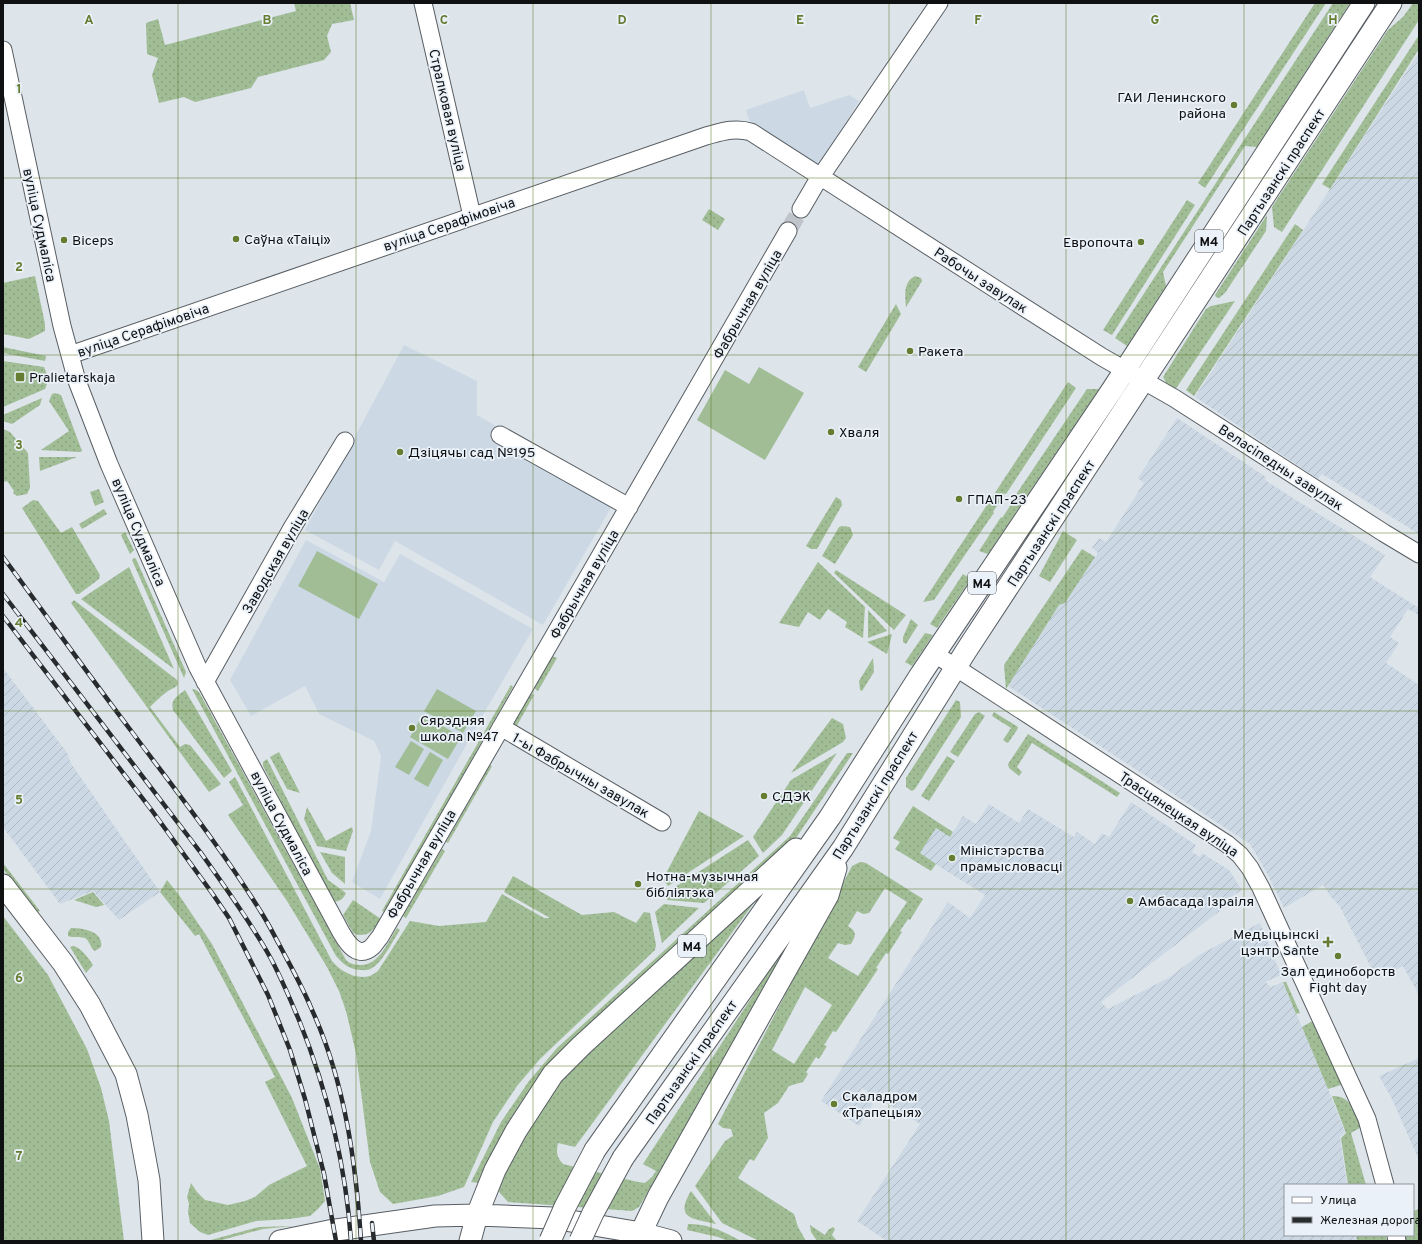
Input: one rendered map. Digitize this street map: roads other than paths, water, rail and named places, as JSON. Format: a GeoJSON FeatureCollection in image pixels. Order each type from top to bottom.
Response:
{"type":"FeatureCollection","features":[{"type":"Feature","properties":{"kind":"main road","name":"Партызанскі праспект"},"geometry":{"type":"LineString","coordinates":[[550,1241],[565,1207],[595,1150],[830,817],[935,654],[1125,370],[1364,3]]}},
{"type":"Feature","properties":{"kind":"main road","name":"Партызанскі праспект"},"geometry":{"type":"LineString","coordinates":[[580,1241],[593,1213],[623,1158],[843,848],[956,668],[1391,3]]}},
{"type":"Feature","properties":{"kind":"main road"},"geometry":{"type":"LineString","coordinates":[[1337,44],[1346,42],[1352,43],[1355,50],[1355,59]]}},
{"type":"Feature","properties":{"kind":"main road","name":"М4"},"geometry":{"type":"LineString","coordinates":[[477,1215],[496,1170],[516,1131],[554,1074],[581,1046],[776,869],[830,817]]}},
{"type":"Feature","properties":{"kind":"main road","name":"М4"},"geometry":{"type":"LineString","coordinates":[[639,1237],[658,1197],[828,895],[843,848]]}},
{"type":"Feature","properties":{"kind":"main road"},"geometry":{"type":"LineString","coordinates":[[3,885],[63,963],[90,1005],[126,1074],[137,1115],[149,1180],[153,1241]]}},
{"type":"Feature","properties":{"kind":"main road"},"geometry":{"type":"LineString","coordinates":[[470,1241],[477,1215]]}},
{"type":"Feature","properties":{"kind":"main road"},"geometry":{"type":"LineString","coordinates":[[280,1241],[329,1231],[428,1217],[477,1215],[553,1218],[639,1237],[671,1241]]}},
{"type":"Feature","properties":{"kind":"street","name":"Стралковая вуліца"},"geometry":{"type":"LineString","coordinates":[[423,3],[472,216]]}},
{"type":"Feature","properties":{"kind":"street"},"geometry":{"type":"LineString","coordinates":[[802,209],[821,177],[939,3]]}},
{"type":"Feature","properties":{"kind":"street","name":"вуліца Судмаліса"},"geometry":{"type":"LineString","coordinates":[[3,50],[62,326],[77,382],[110,464],[205,682],[334,921],[351,947],[357,951],[364,951],[371,948],[380,937]]}},
{"type":"Feature","properties":{"kind":"street","name":"вуліца Серафімовіча"},"geometry":{"type":"LineString","coordinates":[[70,355],[700,138],[729,130],[743,129],[751,132],[821,177]]}},
{"type":"Feature","properties":{"kind":"street","name":"Рабочы завулак"},"geometry":{"type":"LineString","coordinates":[[821,177],[873,212],[1102,356],[1143,380]]}},
{"type":"Feature","properties":{"kind":"street","name":"Фабрычная вуліца"},"geometry":{"type":"LineString","coordinates":[[380,937],[788,231]]}},
{"type":"Feature","properties":{"kind":"street","name":"Веласіпедны завулак"},"geometry":{"type":"LineString","coordinates":[[1143,380],[1184,404],[1419,554]]}},
{"type":"Feature","properties":{"kind":"street"},"geometry":{"type":"LineString","coordinates":[[500,435],[628,507]]}},
{"type":"Feature","properties":{"kind":"street","name":"Заводская вуліца"},"geometry":{"type":"LineString","coordinates":[[205,682],[292,528],[345,440]]}},
{"type":"Feature","properties":{"kind":"street","name":"Трасцянецкая вуліца"},"geometry":{"type":"LineString","coordinates":[[935,654],[1179,812],[1227,844],[1240,855],[1250,868],[1261,888],[1367,1119],[1385,1184]]}},
{"type":"Feature","properties":{"kind":"street","name":"1-ы Фабрычны завулак"},"geometry":{"type":"LineString","coordinates":[[501,727],[662,822]]}},
{"type":"Feature","properties":{"kind":"tunnel"},"geometry":{"type":"LineString","coordinates":[[788,231],[801,209]]}},
{"type":"Feature","properties":{"kind":"railway"},"geometry":{"type":"LineString","coordinates":[[3,557],[231,866],[264,916],[297,978],[323,1037],[341,1094],[356,1182],[361,1241]]}},
{"type":"Feature","properties":{"kind":"railway"},"geometry":{"type":"LineString","coordinates":[[3,594],[201,853],[246,917],[270,957],[282,980],[299,1020],[318,1074],[334,1129],[345,1185],[351,1241]]}},
{"type":"Feature","properties":{"kind":"railway"},"geometry":{"type":"LineString","coordinates":[[3,616],[153,812],[229,918],[268,995],[290,1050],[305,1099],[324,1174],[336,1241]]}},
{"type":"Feature","properties":{"kind":"railway"},"geometry":{"type":"LineString","coordinates":[[372,1223],[374,1241]]}},
{"type":"Feature","properties":{"kind":"place","name":"ГАИ Ленинского района"},"geometry":{"type":"Point","coordinates":[1234,105]}},
{"type":"Feature","properties":{"kind":"place","name":"Саўна «Таіці»"},"geometry":{"type":"Point","coordinates":[236,239]}},
{"type":"Feature","properties":{"kind":"place","name":"Biceps"},"geometry":{"type":"Point","coordinates":[64,240]}},
{"type":"Feature","properties":{"kind":"place","name":"Европочта"},"geometry":{"type":"Point","coordinates":[1141,242]}},
{"type":"Feature","properties":{"kind":"place","name":"Ракета"},"geometry":{"type":"Point","coordinates":[910,351]}},
{"type":"Feature","properties":{"kind":"place","name":"Pralietarskaja"},"geometry":{"type":"Point","coordinates":[20,377]}},
{"type":"Feature","properties":{"kind":"place","name":"Хваля"},"geometry":{"type":"Point","coordinates":[831,432]}},
{"type":"Feature","properties":{"kind":"place","name":"Дзіцячы сад №195"},"geometry":{"type":"Point","coordinates":[400,452]}},
{"type":"Feature","properties":{"kind":"place","name":"ГПАП-23"},"geometry":{"type":"Point","coordinates":[959,499]}},
{"type":"Feature","properties":{"kind":"place","name":"Сярэдняя школа №47"},"geometry":{"type":"Point","coordinates":[412,728]}},
{"type":"Feature","properties":{"kind":"place","name":"СДЭК"},"geometry":{"type":"Point","coordinates":[764,796]}},
{"type":"Feature","properties":{"kind":"place","name":"Міністэрства прамысловасці"},"geometry":{"type":"Point","coordinates":[952,858]}},
{"type":"Feature","properties":{"kind":"place","name":"Нотна-музычная бібліятэка"},"geometry":{"type":"Point","coordinates":[638,884]}},
{"type":"Feature","properties":{"kind":"place","name":"Амбасада Ізраіля"},"geometry":{"type":"Point","coordinates":[1130,901]}},
{"type":"Feature","properties":{"kind":"place","name":"Медыцынскі цэнтр Sante"},"geometry":{"type":"Point","coordinates":[1328,942]}},
{"type":"Feature","properties":{"kind":"place","name":"Зал единоборств Fight day"},"geometry":{"type":"Point","coordinates":[1338,956]}},
{"type":"Feature","properties":{"kind":"place","name":"Скаладром «Трапецыя»"},"geometry":{"type":"Point","coordinates":[834,1104]}}]}
